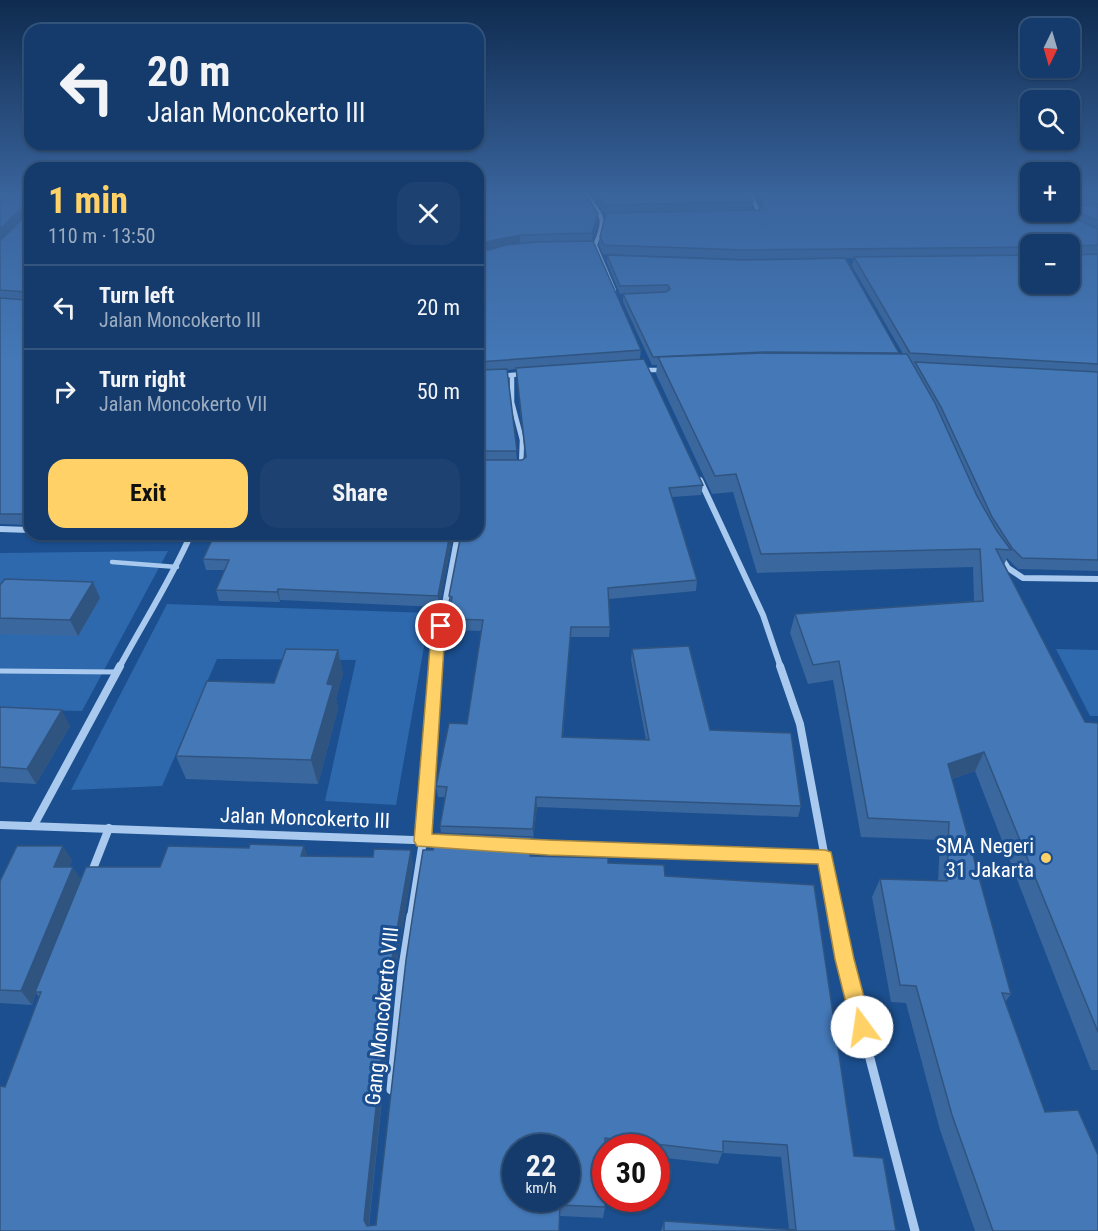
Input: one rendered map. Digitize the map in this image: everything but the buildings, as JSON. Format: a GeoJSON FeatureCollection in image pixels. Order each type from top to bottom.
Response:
{"type":"FeatureCollection","features":[{"type":"Feature","properties":{"kind":"street"},"geometry":{"type":"LineString","coordinates":[[597,248],[617,298]]}},
{"type":"Feature","properties":{"kind":"street"},"geometry":{"type":"LineString","coordinates":[[601,258],[609,258]]}},
{"type":"Feature","properties":{"kind":"street"},"geometry":{"type":"LineString","coordinates":[[645,364],[653,381]]}},
{"type":"Feature","properties":{"kind":"street"},"geometry":{"type":"LineString","coordinates":[[648,370],[671,369]]}},
{"type":"Feature","properties":{"kind":"street"},"geometry":{"type":"LineString","coordinates":[[496,376],[534,374]]}},
{"type":"Feature","properties":{"kind":"street"},"geometry":{"type":"LineString","coordinates":[[512,375],[512,402],[522,440],[522,466],[518,467]]}},
{"type":"Feature","properties":{"kind":"street"},"geometry":{"type":"LineString","coordinates":[[699,478],[763,615],[800,724],[844,959],[915,1231]]}},
{"type":"Feature","properties":{"kind":"street"},"geometry":{"type":"LineString","coordinates":[[0,529],[24,530]]}},
{"type":"Feature","properties":{"kind":"street"},"geometry":{"type":"LineString","coordinates":[[34,825],[159,594],[177,567],[188,540]]}},
{"type":"Feature","properties":{"kind":"street","name":"Gang Moncokerto VIII"},"geometry":{"type":"LineString","coordinates":[[390,1098],[402,973],[423,841],[437,647],[457,540]]}},
{"type":"Feature","properties":{"kind":"street"},"geometry":{"type":"LineString","coordinates":[[996,548],[1008,568],[1023,579],[1098,579]]}},
{"type":"Feature","properties":{"kind":"street","name":"Jalan Moncokerto III"},"geometry":{"type":"LineString","coordinates":[[0,825],[448,842]]}},
{"type":"Feature","properties":{"kind":"street"},"geometry":{"type":"LineString","coordinates":[[87,883],[109,828]]}},
{"type":"Feature","properties":{"kind":"street"},"geometry":{"type":"LineString","coordinates":[[514,846],[825,857]]}},
{"type":"Feature","properties":{"kind":"lane"},"geometry":{"type":"LineString","coordinates":[[112,562],[177,567]]}},
{"type":"Feature","properties":{"kind":"lane"},"geometry":{"type":"LineString","coordinates":[[0,671],[117,672]]}},
{"type":"Feature","properties":{"kind":"shaded area"},"geometry":{"type":"Polygon","coordinates":[[[168,551],[82,711],[0,709],[0,553],[168,551]]]}},
{"type":"Feature","properties":{"kind":"shaded area"},"geometry":{"type":"Polygon","coordinates":[[[167,604],[430,613],[396,805],[325,801],[356,660],[217,659],[162,786],[71,790],[167,604]]]}},
{"type":"Feature","properties":{"kind":"shaded area"},"geometry":{"type":"Polygon","coordinates":[[[1056,649],[1098,650],[1098,716],[1090,716],[1056,649]]]}},
{"type":"Feature","properties":{"kind":"place","name":"SMA Negeri 31 Jakarta"},"geometry":{"type":"Point","coordinates":[1046,858]}},
{"type":"Feature","properties":{"kind":"route"},"geometry":{"type":"LineString","coordinates":[[441,626],[437,647],[423,841],[548,848],[825,857],[844,959],[862,1027]]}}]}
